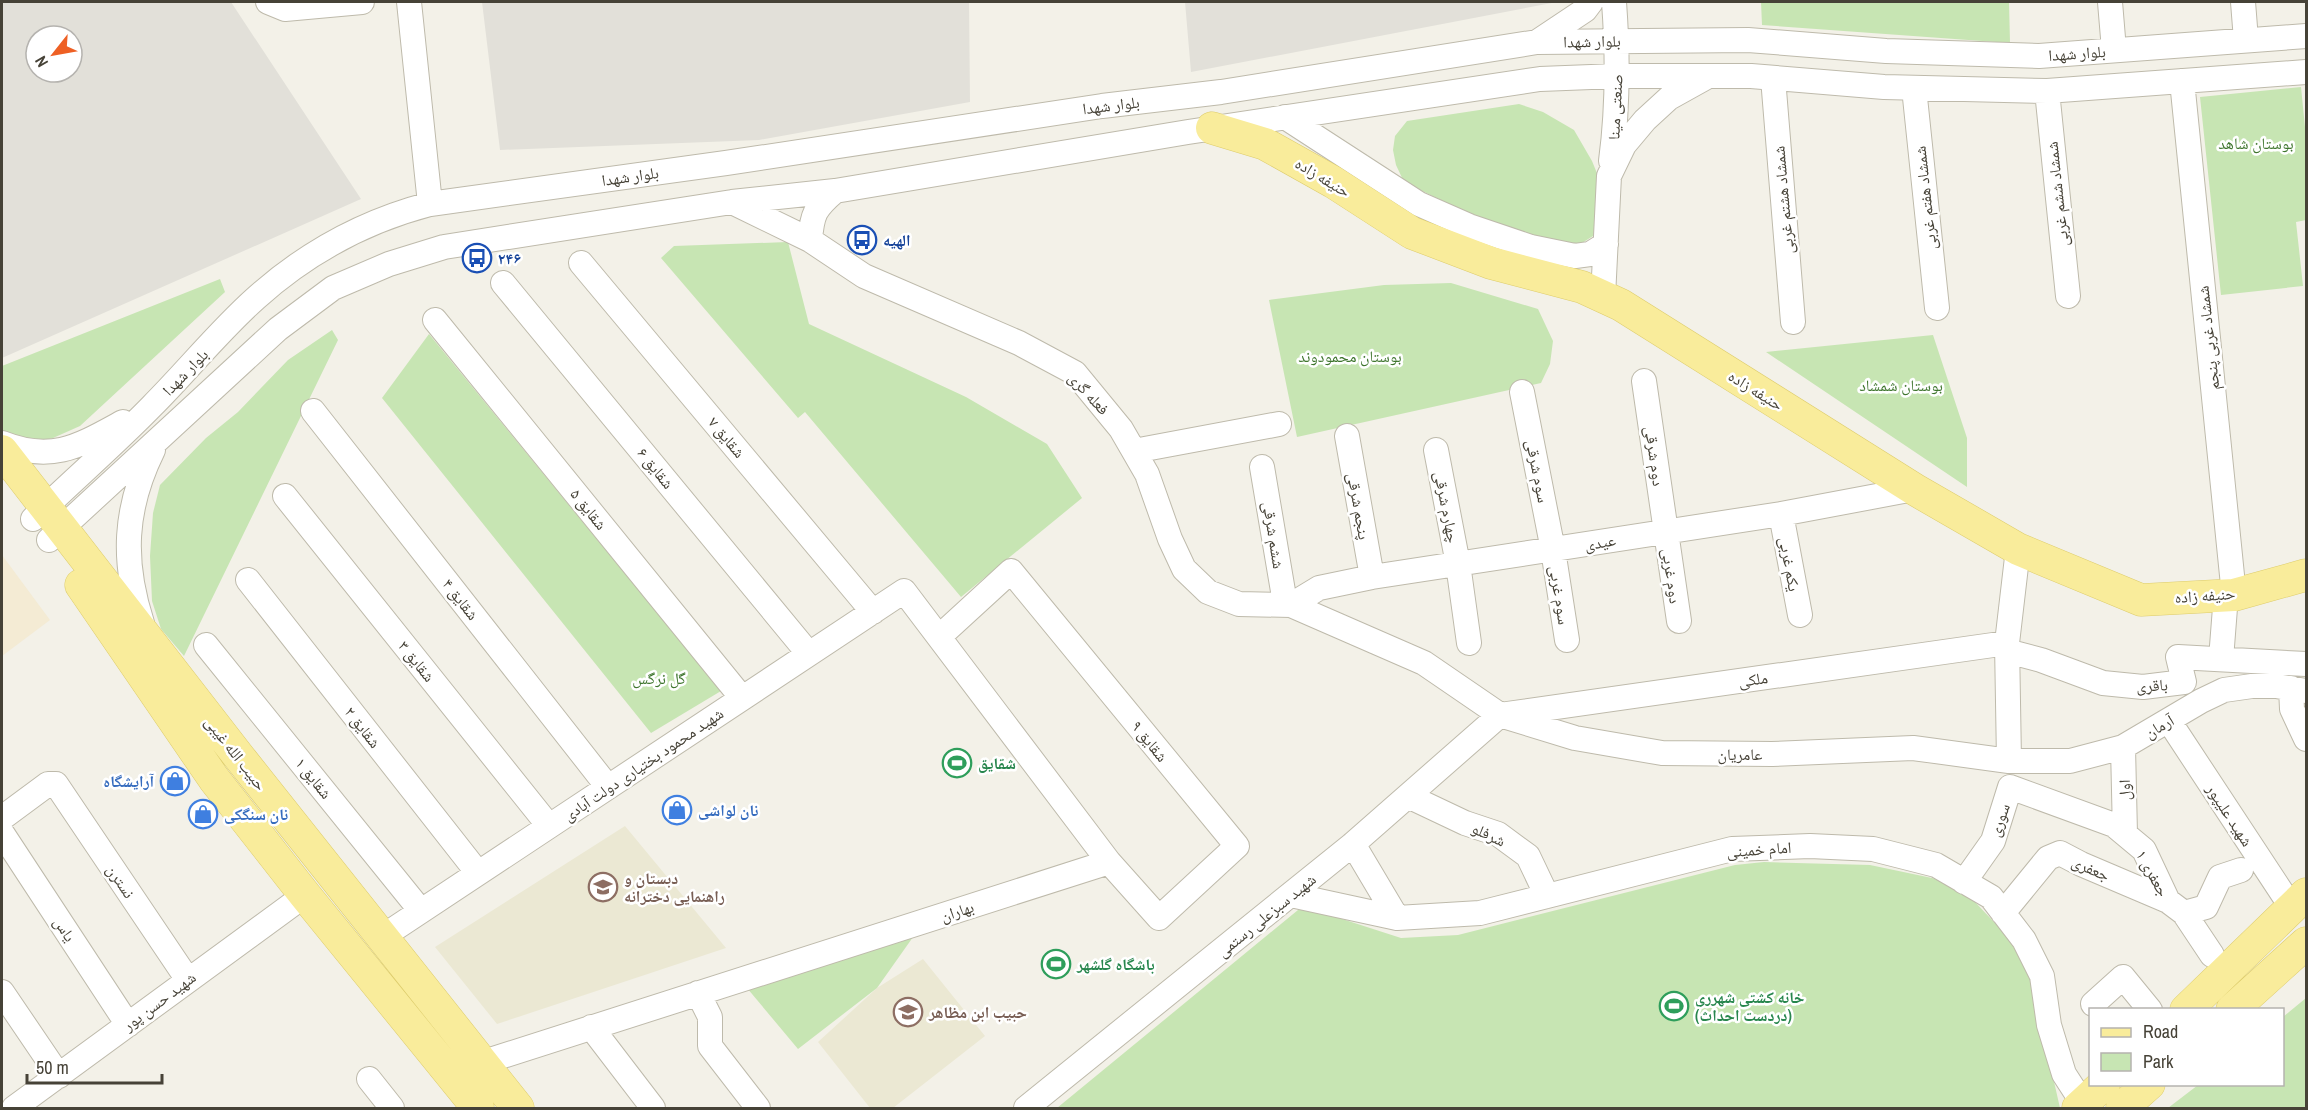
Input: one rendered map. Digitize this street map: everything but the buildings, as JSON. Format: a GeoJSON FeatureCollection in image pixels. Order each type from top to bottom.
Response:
{"type":"FeatureCollection","features":[{"type":"Feature","properties":{"kind":"main road","name":"حنیفه زاده"},"geometry":{"type":"LineString","coordinates":[[1212,128],[1265,144],[1333,182],[1412,233],[1491,263],[1582,287],[1621,305],[1914,489],[2018,549],[2141,600],[2230,595],[2307,575]]}},
{"type":"Feature","properties":{"kind":"main road","name":"حبیب الله غیبی"},"geometry":{"type":"LineString","coordinates":[[2,451],[47,524],[214,779],[467,1105]]}},
{"type":"Feature","properties":{"kind":"main road","name":"حبیب الله غیبی"},"geometry":{"type":"LineString","coordinates":[[2,478],[47,524],[147,639],[480,1063],[518,1108]]}},
{"type":"Feature","properties":{"kind":"main road"},"geometry":{"type":"LineString","coordinates":[[214,779],[240,758]]}},
{"type":"Feature","properties":{"kind":"main road"},"geometry":{"type":"LineString","coordinates":[[2187,1008],[2219,963],[2299,901]]}},
{"type":"Feature","properties":{"kind":"main road"},"geometry":{"type":"LineString","coordinates":[[2234,1008],[2307,943]]}},
{"type":"Feature","properties":{"kind":"main road"},"geometry":{"type":"LineString","coordinates":[[2122,1108],[2147,1086]]}},
{"type":"Feature","properties":{"kind":"street"},"geometry":{"type":"LineString","coordinates":[[268,2],[285,9],[362,2]]}},
{"type":"Feature","properties":{"kind":"street"},"geometry":{"type":"LineString","coordinates":[[409,2],[430,204]]}},
{"type":"Feature","properties":{"kind":"street"},"geometry":{"type":"LineString","coordinates":[[1538,42],[1585,9],[1591,2]]}},
{"type":"Feature","properties":{"kind":"street","name":"صنعتی مینا"},"geometry":{"type":"LineString","coordinates":[[1603,297],[1617,76],[1614,2]]}},
{"type":"Feature","properties":{"kind":"street"},"geometry":{"type":"LineString","coordinates":[[2110,2],[2114,50]]}},
{"type":"Feature","properties":{"kind":"street"},"geometry":{"type":"LineString","coordinates":[[2243,2],[2246,40]]}},
{"type":"Feature","properties":{"kind":"street","name":"بلوار شهدا"},"geometry":{"type":"LineString","coordinates":[[47,524],[152,407],[255,298],[300,262],[349,233],[397,213],[430,204],[726,163],[1102,106],[1221,92],[1538,42],[1748,40],[1886,51],[2039,56],[2307,36]]}},
{"type":"Feature","properties":{"kind":"street","name":"بلوار شهدا"},"geometry":{"type":"LineString","coordinates":[[47,524],[159,438],[278,329],[333,288],[389,264],[444,247],[732,202],[835,191],[1212,128],[1540,79],[1617,76],[1773,78],[1914,88],[2047,92],[2307,72]]}},
{"type":"Feature","properties":{"kind":"street"},"geometry":{"type":"LineString","coordinates":[[1609,176],[1624,145],[1645,120],[1669,98],[1707,77]]}},
{"type":"Feature","properties":{"kind":"street","name":"شمشاد هشتم غربی"},"geometry":{"type":"LineString","coordinates":[[1773,78],[1793,322]]}},
{"type":"Feature","properties":{"kind":"street","name":"شمشاد غربی پنجم"},"geometry":{"type":"LineString","coordinates":[[2182,81],[2230,595]]}},
{"type":"Feature","properties":{"kind":"street","name":"شمشاد هفتم غربی"},"geometry":{"type":"LineString","coordinates":[[1914,88],[1936,308]]}},
{"type":"Feature","properties":{"kind":"street","name":"شمشاد ششم غربی"},"geometry":{"type":"LineString","coordinates":[[2047,92],[2067,296]]}},
{"type":"Feature","properties":{"kind":"street"},"geometry":{"type":"LineString","coordinates":[[1286,117],[1419,204],[1469,226],[1531,247],[1575,256],[1590,254],[1606,244]]}},
{"type":"Feature","properties":{"kind":"street"},"geometry":{"type":"LineString","coordinates":[[726,163],[732,202]]}},
{"type":"Feature","properties":{"kind":"street"},"geometry":{"type":"LineString","coordinates":[[810,240],[812,220],[818,206],[835,191]]}},
{"type":"Feature","properties":{"kind":"street","name":"فعله گری"},"geometry":{"type":"LineString","coordinates":[[732,202],[810,240],[864,276],[1009,339],[1075,374],[1121,429],[1148,474],[1170,539],[1184,570],[1208,592],[1239,603],[1288,604]]}},
{"type":"Feature","properties":{"kind":"street","name":"شقایق ۷"},"geometry":{"type":"LineString","coordinates":[[581,262],[873,612]]}},
{"type":"Feature","properties":{"kind":"street","name":"شقایق ۶"},"geometry":{"type":"LineString","coordinates":[[503,283],[809,654]]}},
{"type":"Feature","properties":{"kind":"street","name":"شقایق ۵"},"geometry":{"type":"LineString","coordinates":[[435,320],[742,698]]}},
{"type":"Feature","properties":{"kind":"street","name":"دوم شرقی"},"geometry":{"type":"LineString","coordinates":[[1644,381],[1666,530]]}},
{"type":"Feature","properties":{"kind":"street","name":"سوم شرقی"},"geometry":{"type":"LineString","coordinates":[[1522,393],[1553,550]]}},
{"type":"Feature","properties":{"kind":"street"},"geometry":{"type":"LineString","coordinates":[[2,443],[20,451],[44,454],[70,448],[152,407]]}},
{"type":"Feature","properties":{"kind":"street","name":"شقایق ۴"},"geometry":{"type":"LineString","coordinates":[[313,411],[608,787]]}},
{"type":"Feature","properties":{"kind":"street"},"geometry":{"type":"LineString","coordinates":[[1134,451],[1279,424]]}},
{"type":"Feature","properties":{"kind":"street","name":"پنجم شرقی"},"geometry":{"type":"LineString","coordinates":[[1347,435],[1372,577]]}},
{"type":"Feature","properties":{"kind":"street"},"geometry":{"type":"LineString","coordinates":[[147,639],[132,592],[128,553],[131,513],[140,476],[159,438]]}},
{"type":"Feature","properties":{"kind":"street","name":"چهارم شرقی"},"geometry":{"type":"LineString","coordinates":[[1436,450],[1458,564],[1469,643]]}},
{"type":"Feature","properties":{"kind":"street","name":"ششم شرقی"},"geometry":{"type":"LineString","coordinates":[[1262,467],[1288,604]]}},
{"type":"Feature","properties":{"kind":"street","name":"عیدی"},"geometry":{"type":"LineString","coordinates":[[1288,604],[1319,588],[1372,577],[1781,513],[1914,489]]}},
{"type":"Feature","properties":{"kind":"street","name":"شقایق ۳"},"geometry":{"type":"LineString","coordinates":[[285,496],[549,826]]}},
{"type":"Feature","properties":{"kind":"street","name":"یکم غربی"},"geometry":{"type":"LineString","coordinates":[[1781,513],[1800,615]]}},
{"type":"Feature","properties":{"kind":"street","name":"دوم غربی"},"geometry":{"type":"LineString","coordinates":[[1666,530],[1679,621]]}},
{"type":"Feature","properties":{"kind":"street"},"geometry":{"type":"LineString","coordinates":[[2009,760],[2007,647],[2018,549]]}},
{"type":"Feature","properties":{"kind":"street","name":"سوم غربی"},"geometry":{"type":"LineString","coordinates":[[1553,550],[1567,640]]}},
{"type":"Feature","properties":{"kind":"street","name":"شقایق ۹"},"geometry":{"type":"LineString","coordinates":[[939,637],[1011,571],[1237,846],[1160,918],[1109,862]]}},
{"type":"Feature","properties":{"kind":"street","name":"شقایق ۲"},"geometry":{"type":"LineString","coordinates":[[248,580],[478,873]]}},
{"type":"Feature","properties":{"kind":"street","name":"شهید محمود بختیاری دولت آبادی"},"geometry":{"type":"LineString","coordinates":[[382,937],[904,591],[939,637]]}},
{"type":"Feature","properties":{"kind":"street"},"geometry":{"type":"LineString","coordinates":[[2221,659],[2230,595]]}},
{"type":"Feature","properties":{"kind":"street","name":"عامریان"},"geometry":{"type":"LineString","coordinates":[[1288,604],[1424,663],[1500,715],[1575,738],[1662,753],[1772,754],[1913,748],[2009,760]]}},
{"type":"Feature","properties":{"kind":"street"},"geometry":{"type":"LineString","coordinates":[[939,637],[1109,862]]}},
{"type":"Feature","properties":{"kind":"street","name":"شقایق ۱"},"geometry":{"type":"LineString","coordinates":[[206,645],[422,911]]}},
{"type":"Feature","properties":{"kind":"street","name":"باقری"},"geometry":{"type":"LineString","coordinates":[[2007,647],[2103,683],[2144,687],[2184,682],[2178,657],[2307,664]]}},
{"type":"Feature","properties":{"kind":"street","name":"ملکی"},"geometry":{"type":"LineString","coordinates":[[1500,715],[2007,647]]}},
{"type":"Feature","properties":{"kind":"street","name":"آرمان"},"geometry":{"type":"LineString","coordinates":[[2009,760],[2070,761],[2123,747],[2224,690],[2252,686],[2299,690]]}},
{"type":"Feature","properties":{"kind":"street"},"geometry":{"type":"LineString","coordinates":[[2299,690],[2292,709],[2307,740]]}},
{"type":"Feature","properties":{"kind":"street","name":"شهید سبزعلی رستمی"},"geometry":{"type":"LineString","coordinates":[[1026,1108],[1353,844],[1500,715]]}},
{"type":"Feature","properties":{"kind":"street","name":"شهید علیپور"},"geometry":{"type":"LineString","coordinates":[[2169,721],[2299,901]]}},
{"type":"Feature","properties":{"kind":"street","name":"اول"},"geometry":{"type":"LineString","coordinates":[[2123,747],[2125,834]]}},
{"type":"Feature","properties":{"kind":"street","name":"نسترن"},"geometry":{"type":"LineString","coordinates":[[2,818],[48,784],[56,784],[188,980]]}},
{"type":"Feature","properties":{"kind":"street","name":"جعفری ۱"},"geometry":{"type":"LineString","coordinates":[[2010,787],[2114,825],[2125,834],[2144,850],[2176,907],[2219,963]]}},
{"type":"Feature","properties":{"kind":"street","name":"سوری"},"geometry":{"type":"LineString","coordinates":[[1964,882],[1993,841],[2010,787]]}},
{"type":"Feature","properties":{"kind":"street","name":"شرفلو"},"geometry":{"type":"LineString","coordinates":[[1408,796],[1465,823],[1498,834],[1528,856],[1547,896]]}},
{"type":"Feature","properties":{"kind":"street","name":"یاس"},"geometry":{"type":"LineString","coordinates":[[2,833],[128,1025]]}},
{"type":"Feature","properties":{"kind":"street"},"geometry":{"type":"LineString","coordinates":[[1353,844],[1397,918]]}},
{"type":"Feature","properties":{"kind":"street","name":"امام خمینی"},"geometry":{"type":"LineString","coordinates":[[1291,895],[1397,918],[1480,913],[1732,849],[1810,846],[1873,849],[1936,865],[1991,897],[2024,940],[2042,976],[2049,1025],[2064,1074],[2087,1101]]}},
{"type":"Feature","properties":{"kind":"street","name":"جعفری"},"geometry":{"type":"LineString","coordinates":[[2003,913],[2048,858],[2060,853],[2176,907]]}},
{"type":"Feature","properties":{"kind":"street","name":"بهاران"},"geometry":{"type":"LineString","coordinates":[[480,1063],[1109,862]]}},
{"type":"Feature","properties":{"kind":"street"},"geometry":{"type":"LineString","coordinates":[[2176,907],[2206,907],[2220,877],[2241,870]]}},
{"type":"Feature","properties":{"kind":"street","name":"شهید حسن پور"},"geometry":{"type":"LineString","coordinates":[[14,1108],[305,895]]}},
{"type":"Feature","properties":{"kind":"street"},"geometry":{"type":"LineString","coordinates":[[2094,1004],[2123,977],[2148,1008]]}},
{"type":"Feature","properties":{"kind":"street"},"geometry":{"type":"LineString","coordinates":[[2,992],[59,1076]]}},
{"type":"Feature","properties":{"kind":"street"},"geometry":{"type":"LineString","coordinates":[[698,993],[710,1017],[710,1046],[758,1108]]}},
{"type":"Feature","properties":{"kind":"street"},"geometry":{"type":"LineString","coordinates":[[591,1027],[653,1108]]}},
{"type":"Feature","properties":{"kind":"street"},"geometry":{"type":"LineString","coordinates":[[369,1079],[392,1108]]}},
{"type":"Feature","properties":{"kind":"shaded area"},"geometry":{"type":"Polygon","coordinates":[[[2,2],[231,2],[361,199],[2,358],[2,2]]]}},
{"type":"Feature","properties":{"kind":"shaded area"},"geometry":{"type":"Polygon","coordinates":[[[482,2],[969,2],[970,102],[759,140],[500,150],[482,2]]]}},
{"type":"Feature","properties":{"kind":"shaded area"},"geometry":{"type":"Polygon","coordinates":[[[1185,2],[1557,2],[1191,72],[1185,2]]]}},
{"type":"Feature","properties":{"kind":"shaded area"},"geometry":{"type":"Polygon","coordinates":[[[2,555],[50,620],[2,656],[2,555]]]}},
{"type":"Feature","properties":{"kind":"shaded area","name":"دبستان و راهنمایی دخترانه"},"geometry":{"type":"Polygon","coordinates":[[[625,826],[726,948],[497,1024],[435,947],[625,826]]]}},
{"type":"Feature","properties":{"kind":"shaded area","name":"حبیب ابن مظاهر"},"geometry":{"type":"Polygon","coordinates":[[[923,959],[985,1036],[893,1108],[870,1108],[818,1042],[877,988],[923,959]]]}},
{"type":"Feature","properties":{"kind":"green space"},"geometry":{"type":"Polygon","coordinates":[[[1761,2],[2009,2],[2010,43],[1762,25],[1761,2]]]}},
{"type":"Feature","properties":{"kind":"green space","name":"بوستان شاهد"},"geometry":{"type":"Polygon","coordinates":[[[2301,87],[2306,137],[2306,220],[2296,222],[2303,286],[2221,295],[2200,97],[2301,87]]]}},
{"type":"Feature","properties":{"kind":"green space"},"geometry":{"type":"Polygon","coordinates":[[[1519,104],[1543,112],[1574,130],[1592,161],[1601,183],[1601,231],[1574,248],[1492,225],[1404,182],[1396,165],[1393,150],[1395,136],[1407,121],[1519,104]]]}},
{"type":"Feature","properties":{"kind":"green space"},"geometry":{"type":"Polygon","coordinates":[[[788,242],[809,324],[966,397],[1047,444],[1082,498],[961,597],[805,412],[798,418],[661,258],[674,246],[788,242]]]}},
{"type":"Feature","properties":{"kind":"green space"},"geometry":{"type":"Polygon","coordinates":[[[220,279],[225,292],[80,426],[53,438],[28,444],[2,436],[2,366],[220,279]]]}},
{"type":"Feature","properties":{"kind":"green space","name":"بوستان محمودوند"},"geometry":{"type":"Polygon","coordinates":[[[1451,283],[1538,309],[1553,341],[1550,364],[1541,383],[1297,437],[1269,300],[1384,285],[1451,283]]]}},
{"type":"Feature","properties":{"kind":"green space"},"geometry":{"type":"Polygon","coordinates":[[[332,330],[338,340],[184,656],[161,629],[152,601],[150,556],[153,513],[160,485],[206,438],[238,412],[288,360],[332,330]]]}},
{"type":"Feature","properties":{"kind":"green space","name":"گل نرگس"},"geometry":{"type":"Polygon","coordinates":[[[429,334],[721,691],[651,733],[382,398],[429,334]]]}},
{"type":"Feature","properties":{"kind":"green space","name":"بوستان شمشاد"},"geometry":{"type":"Polygon","coordinates":[[[1933,335],[1967,438],[1967,487],[1766,352],[1933,335]]]}},
{"type":"Feature","properties":{"kind":"green space"},"geometry":{"type":"Polygon","coordinates":[[[1764,862],[1870,865],[1932,878],[1954,886],[1975,902],[2012,941],[2030,976],[2060,1108],[1057,1108],[1298,910],[1308,908],[1401,938],[1458,935],[1735,865],[1764,862]]]}},
{"type":"Feature","properties":{"kind":"green space"},"geometry":{"type":"Polygon","coordinates":[[[918,930],[877,988],[798,1049],[747,988],[918,930]]]}},
{"type":"Feature","properties":{"kind":"green space"},"geometry":{"type":"Polygon","coordinates":[[[2306,998],[2306,1108],[2168,1108],[2197,1086],[2284,1086],[2284,1016],[2306,998]]]}},
{"type":"Feature","properties":{"kind":"place","name":"الهیه"},"geometry":{"type":"Point","coordinates":[862,240]}},
{"type":"Feature","properties":{"kind":"place","name":"۲۴۶"},"geometry":{"type":"Point","coordinates":[477,258]}},
{"type":"Feature","properties":{"kind":"place","name":"شقایق"},"geometry":{"type":"Point","coordinates":[957,763]}},
{"type":"Feature","properties":{"kind":"place","name":"آرایشگاه"},"geometry":{"type":"Point","coordinates":[175,781]}},
{"type":"Feature","properties":{"kind":"place","name":"نان لواشی"},"geometry":{"type":"Point","coordinates":[677,810]}},
{"type":"Feature","properties":{"kind":"place","name":"نان سنگکی"},"geometry":{"type":"Point","coordinates":[203,814]}},
{"type":"Feature","properties":{"kind":"place","name":"دبستان و راهنمایی دخترانه"},"geometry":{"type":"Point","coordinates":[603,887]}},
{"type":"Feature","properties":{"kind":"place","name":"باشگاه گلشهر"},"geometry":{"type":"Point","coordinates":[1056,964]}},
{"type":"Feature","properties":{"kind":"place","name":"خانه کشتی شهرری (دردست احداث)"},"geometry":{"type":"Point","coordinates":[1674,1006]}},
{"type":"Feature","properties":{"kind":"place","name":"حبیب ابن مظاهر"},"geometry":{"type":"Point","coordinates":[908,1012]}}]}
